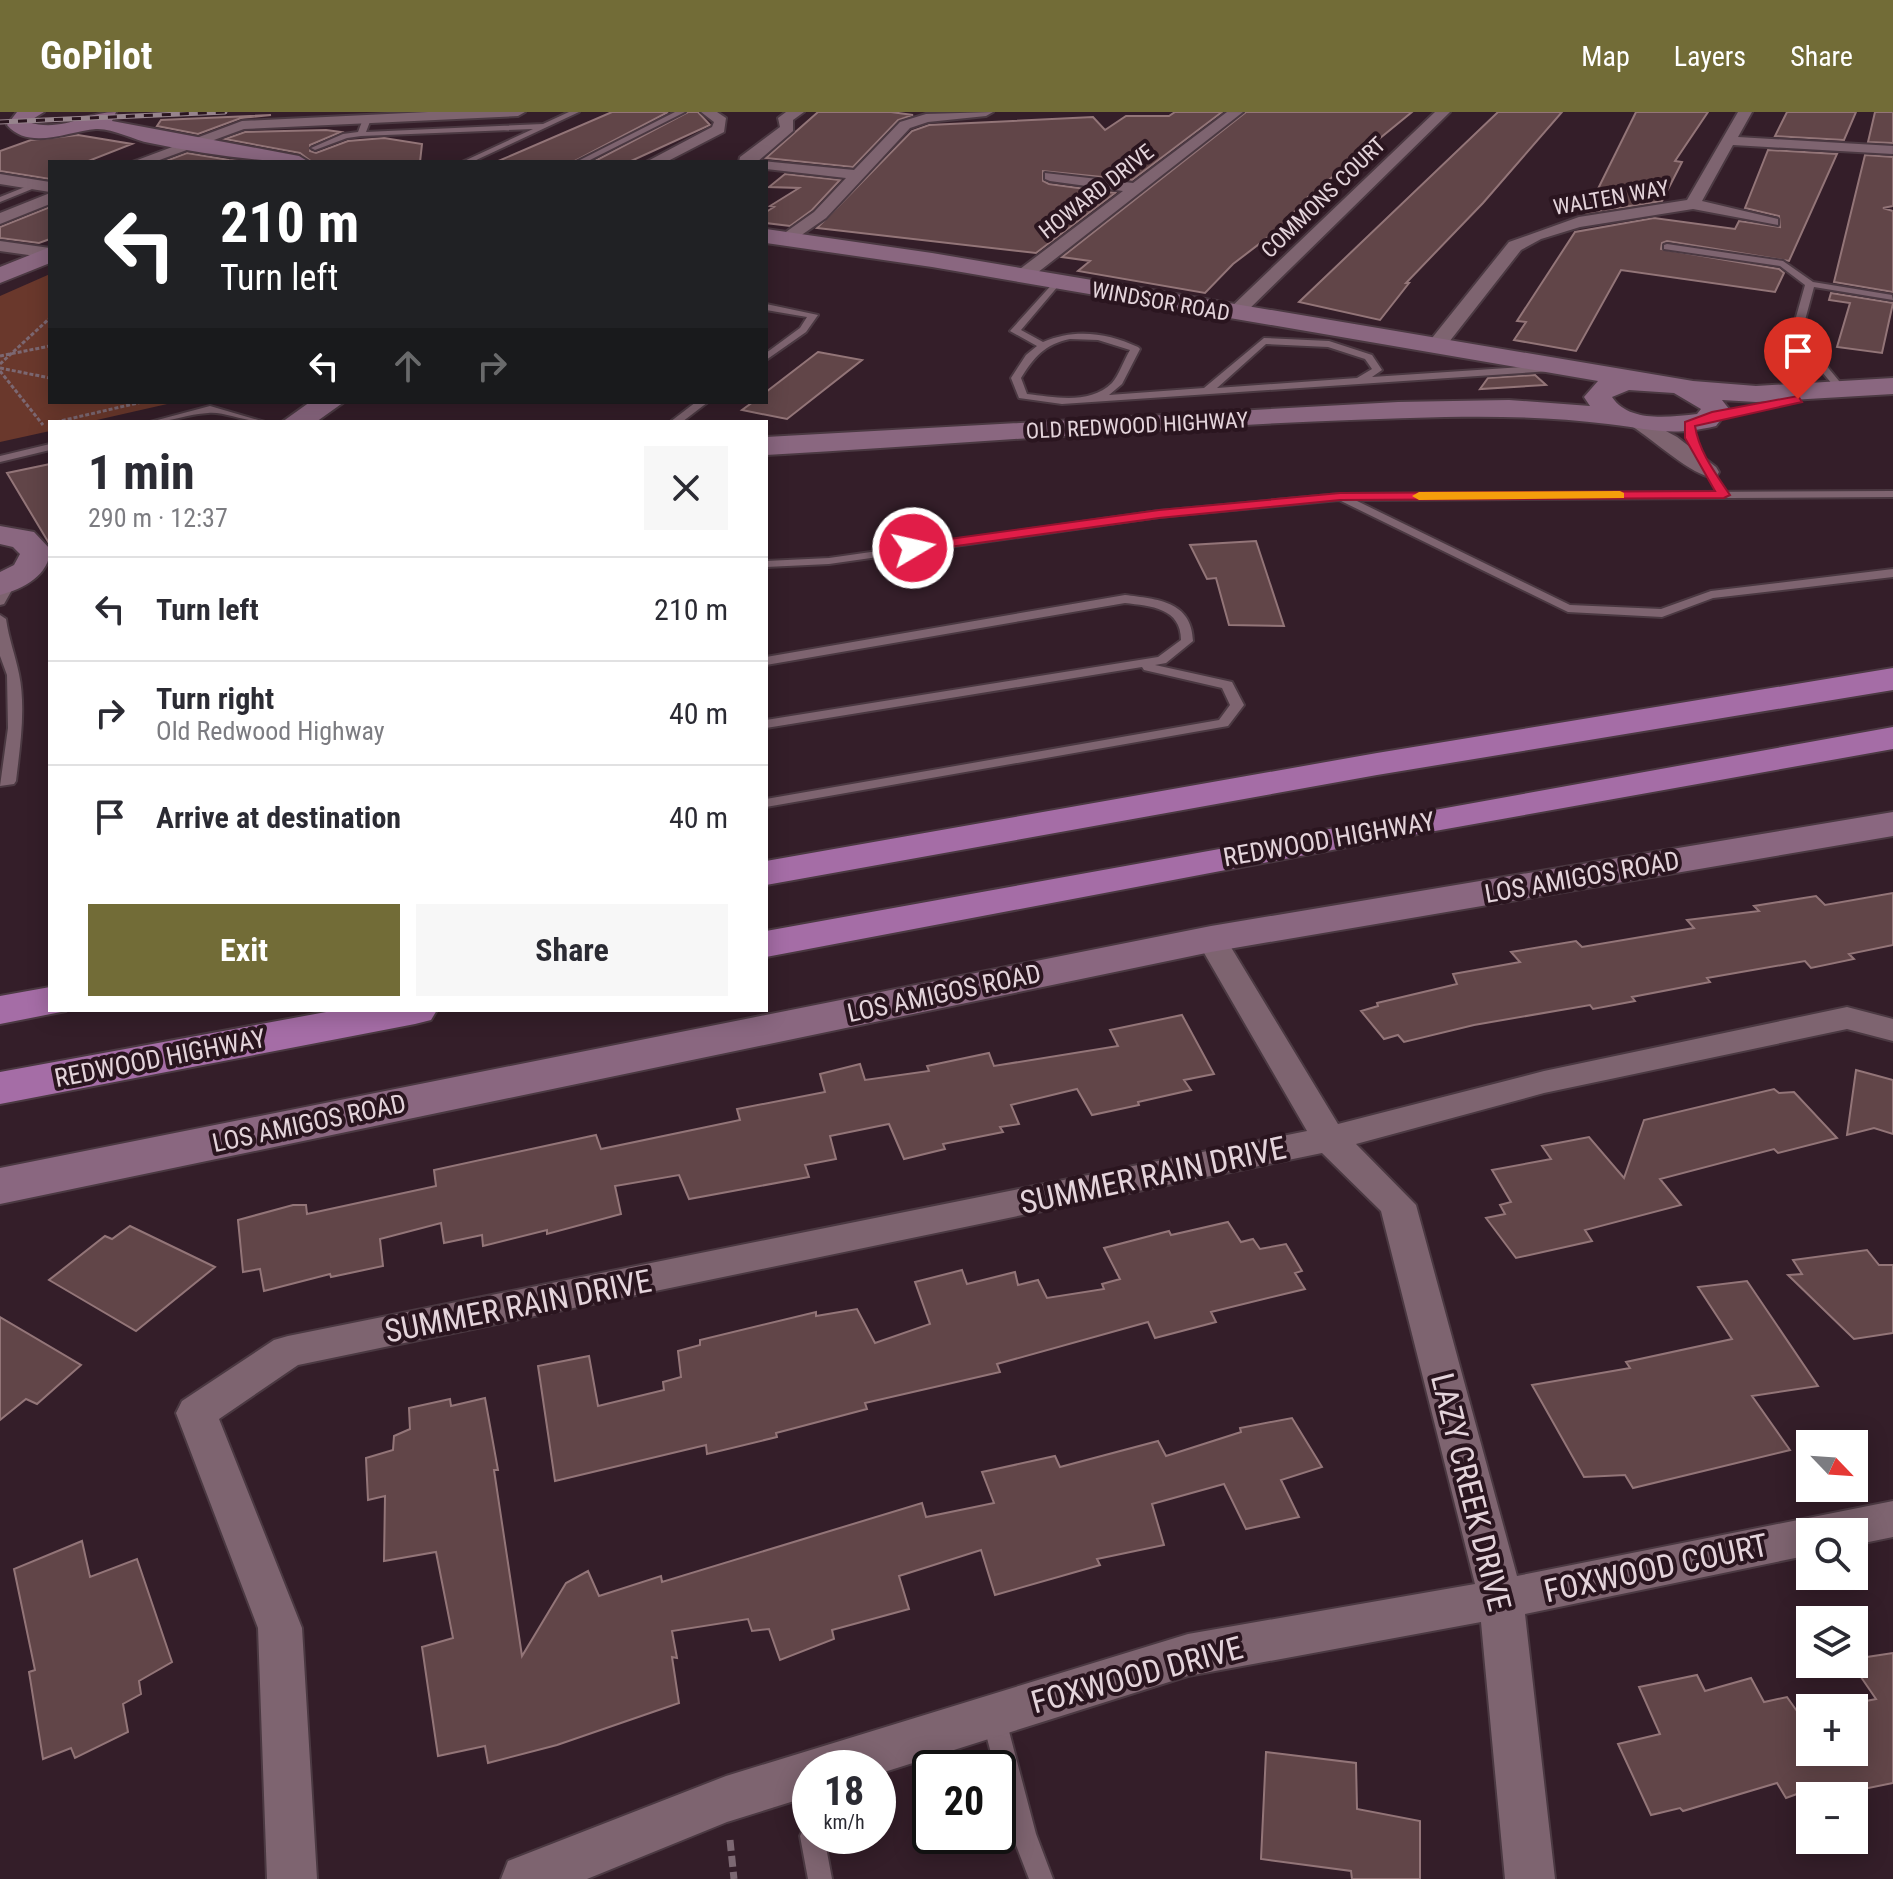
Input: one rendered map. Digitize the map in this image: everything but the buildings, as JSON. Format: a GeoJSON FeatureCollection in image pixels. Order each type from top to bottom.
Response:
{"type":"FeatureCollection","features":[{"type":"Feature","properties":{"kind":"highway"},"geometry":{"type":"LineString","coordinates":[[768,873],[1377,764],[1893,679]]}},
{"type":"Feature","properties":{"kind":"highway","name":"REDWOOD HIGHWAY"},"geometry":{"type":"LineString","coordinates":[[768,944],[1390,827],[1893,738]]}},
{"type":"Feature","properties":{"kind":"highway"},"geometry":{"type":"LineString","coordinates":[[0,1010],[48,1001]]}},
{"type":"Feature","properties":{"kind":"highway","name":"REDWOOD HIGHWAY"},"geometry":{"type":"LineString","coordinates":[[0,1088],[404,1012]]}},
{"type":"Feature","properties":{"kind":"main road"},"geometry":{"type":"LineString","coordinates":[[0,142],[28,123],[104,115],[150,137]]}},
{"type":"Feature","properties":{"kind":"main road"},"geometry":{"type":"LineString","coordinates":[[28,123],[297,157]]}},
{"type":"Feature","properties":{"kind":"main road","name":"WINDSOR ROAD"},"geometry":{"type":"LineString","coordinates":[[775,238],[1022,276],[1689,389]]}},
{"type":"Feature","properties":{"kind":"main road"},"geometry":{"type":"LineString","coordinates":[[0,276],[48,255]]}},
{"type":"Feature","properties":{"kind":"main road","name":"WINDSOR ROAD"},"geometry":{"type":"LineString","coordinates":[[1556,368],[1614,407]]}},
{"type":"Feature","properties":{"kind":"main road"},"geometry":{"type":"LineString","coordinates":[[1614,407],[1616,384],[1645,381]]}},
{"type":"Feature","properties":{"kind":"main road"},"geometry":{"type":"LineString","coordinates":[[1689,389],[1756,394],[1893,386]]}},
{"type":"Feature","properties":{"kind":"main road"},"geometry":{"type":"LineString","coordinates":[[1689,389],[1711,402],[1715,409],[1701,420]]}},
{"type":"Feature","properties":{"kind":"main road"},"geometry":{"type":"LineString","coordinates":[[1701,420],[1841,389]]}},
{"type":"Feature","properties":{"kind":"main road"},"geometry":{"type":"LineString","coordinates":[[299,420],[327,404]]}},
{"type":"Feature","properties":{"kind":"main road","name":"OLD REDWOOD HIGHWAY"},"geometry":{"type":"LineString","coordinates":[[768,446],[1398,410],[1614,407],[1701,420]]}},
{"type":"Feature","properties":{"kind":"main road"},"geometry":{"type":"LineString","coordinates":[[17,580],[37,553],[24,537]]}},
{"type":"Feature","properties":{"kind":"main road","name":"LOS AMIGOS ROAD"},"geometry":{"type":"LineString","coordinates":[[0,1186],[1211,939],[1893,824]]}},
{"type":"Feature","properties":{"kind":"street"},"geometry":{"type":"LineString","coordinates":[[145,160],[242,125],[518,112]]}},
{"type":"Feature","properties":{"kind":"street"},"geometry":{"type":"LineString","coordinates":[[658,160],[719,129],[721,121],[708,112]]}},
{"type":"Feature","properties":{"kind":"street"},"geometry":{"type":"LineString","coordinates":[[748,160],[788,128],[785,118],[797,112]]}},
{"type":"Feature","properties":{"kind":"street"},"geometry":{"type":"LineString","coordinates":[[775,238],[820,215],[894,133],[922,115],[986,112]]}},
{"type":"Feature","properties":{"kind":"street","name":"HOWARD DRIVE"},"geometry":{"type":"LineString","coordinates":[[1022,276],[1236,112]]}},
{"type":"Feature","properties":{"kind":"street","name":"COMMONS COURT"},"geometry":{"type":"LineString","coordinates":[[1234,314],[1443,112]]}},
{"type":"Feature","properties":{"kind":"street","name":"WALTEN WAY"},"geometry":{"type":"LineString","coordinates":[[1435,347],[1515,246],[1531,236],[1574,223],[1693,204],[1732,141],[1745,112]]}},
{"type":"Feature","properties":{"kind":"street"},"geometry":{"type":"LineString","coordinates":[[1732,141],[1893,150]]}},
{"type":"Feature","properties":{"kind":"street"},"geometry":{"type":"LineString","coordinates":[[768,164],[855,175]]}},
{"type":"Feature","properties":{"kind":"street"},"geometry":{"type":"LineString","coordinates":[[1050,176],[1134,188]]}},
{"type":"Feature","properties":{"kind":"street"},"geometry":{"type":"LineString","coordinates":[[0,179],[46,190]]}},
{"type":"Feature","properties":{"kind":"street"},"geometry":{"type":"LineString","coordinates":[[0,219],[46,190]]}},
{"type":"Feature","properties":{"kind":"street"},"geometry":{"type":"LineString","coordinates":[[1693,204],[1772,222]]}},
{"type":"Feature","properties":{"kind":"street"},"geometry":{"type":"LineString","coordinates":[[0,246],[48,254]]}},
{"type":"Feature","properties":{"kind":"street"},"geometry":{"type":"LineString","coordinates":[[1614,407],[1670,441],[1708,472]]}},
{"type":"Feature","properties":{"kind":"street"},"geometry":{"type":"LineString","coordinates":[[1701,420],[1691,438],[1708,472]]}},
{"type":"Feature","properties":{"kind":"street","name":"LAZY CREEK DRIVE"},"geometry":{"type":"LineString","coordinates":[[1211,939],[1329,1139],[1398,1205],[1501,1599],[1530,1879]]}},
{"type":"Feature","properties":{"kind":"street"},"geometry":{"type":"LineString","coordinates":[[1329,1139],[1544,1082],[1847,1018],[1893,1030]]}},
{"type":"Feature","properties":{"kind":"street","name":"SUMMER RAIN DRIVE"},"geometry":{"type":"LineString","coordinates":[[292,1879],[280,1628],[196,1413],[288,1351],[420,1327],[1329,1139]]}},
{"type":"Feature","properties":{"kind":"street"},"geometry":{"type":"LineString","coordinates":[[1868,1524],[1893,1519]]}},
{"type":"Feature","properties":{"kind":"street","name":"FOXWOOD COURT"},"geometry":{"type":"LineString","coordinates":[[1501,1599],[1796,1539]]}},
{"type":"Feature","properties":{"kind":"street","name":"FOXWOOD DRIVE"},"geometry":{"type":"LineString","coordinates":[[883,1750],[1188,1655],[1501,1599]]}},
{"type":"Feature","properties":{"kind":"street","name":"FOXWOOD DRIVE"},"geometry":{"type":"LineString","coordinates":[[526,1879],[726,1799],[792,1778]]}},
{"type":"Feature","properties":{"kind":"lane"},"geometry":{"type":"LineString","coordinates":[[470,160],[575,112]]}},
{"type":"Feature","properties":{"kind":"lane"},"geometry":{"type":"LineString","coordinates":[[584,160],[681,112]]}},
{"type":"Feature","properties":{"kind":"lane"},"geometry":{"type":"LineString","coordinates":[[361,134],[367,119]]}},
{"type":"Feature","properties":{"kind":"lane"},"geometry":{"type":"LineString","coordinates":[[297,157],[346,136],[361,134],[545,126]]}},
{"type":"Feature","properties":{"kind":"lane"},"geometry":{"type":"LineString","coordinates":[[0,200],[46,190]]}},
{"type":"Feature","properties":{"kind":"lane"},"geometry":{"type":"LineString","coordinates":[[1667,247],[1783,264],[1810,284],[1892,298]]}},
{"type":"Feature","properties":{"kind":"lane"},"geometry":{"type":"LineString","coordinates":[[1045,346],[1015,331],[1056,283]]}},
{"type":"Feature","properties":{"kind":"lane"},"geometry":{"type":"LineString","coordinates":[[1810,284],[1796,335],[1841,389]]}},
{"type":"Feature","properties":{"kind":"lane"},"geometry":{"type":"LineString","coordinates":[[768,307],[813,315],[803,330],[768,356]]}},
{"type":"Feature","properties":{"kind":"lane"},"geometry":{"type":"LineString","coordinates":[[1097,399],[1117,384],[1135,349],[1114,338],[1061,338],[1033,352],[1016,378],[1023,396],[1062,401],[1097,399],[1556,368]]}},
{"type":"Feature","properties":{"kind":"lane"},"geometry":{"type":"LineString","coordinates":[[1207,391],[1264,341],[1329,344],[1369,357],[1377,370],[1361,381]]}},
{"type":"Feature","properties":{"kind":"lane"},"geometry":{"type":"LineString","coordinates":[[678,420],[700,404]]}},
{"type":"Feature","properties":{"kind":"lane"},"geometry":{"type":"LineString","coordinates":[[162,420],[214,405],[255,420]]}},
{"type":"Feature","properties":{"kind":"lane"},"geometry":{"type":"LineString","coordinates":[[0,459],[48,447]]}},
{"type":"Feature","properties":{"kind":"lane"},"geometry":{"type":"LineString","coordinates":[[1708,472],[1724,495]]}},
{"type":"Feature","properties":{"kind":"lane"},"geometry":{"type":"LineString","coordinates":[[768,564],[829,561],[1159,514],[1340,497],[1893,494]]}},
{"type":"Feature","properties":{"kind":"lane"},"geometry":{"type":"LineString","coordinates":[[1340,497],[1568,608],[1662,613],[1711,595],[1893,573]]}},
{"type":"Feature","properties":{"kind":"lane"},"geometry":{"type":"LineString","coordinates":[[768,661],[1125,599],[1171,608],[1183,618],[1189,631],[1187,641],[1162,660],[768,724]]}},
{"type":"Feature","properties":{"kind":"lane"},"geometry":{"type":"LineString","coordinates":[[0,619],[1,646],[13,675],[15,728],[9,781],[0,782]]}},
{"type":"Feature","properties":{"kind":"lane"},"geometry":{"type":"LineString","coordinates":[[768,803],[1223,723],[1237,705],[1227,685],[1174,671],[1130,665]]}},
{"type":"Feature","properties":{"kind":"lane"},"geometry":{"type":"LineString","coordinates":[[993,1716],[1024,1834],[1041,1879]]}},
{"type":"Feature","properties":{"kind":"lane"},"geometry":{"type":"LineString","coordinates":[[815,1854],[820,1879]]}},
{"type":"Feature","properties":{"kind":"path"},"geometry":{"type":"LineString","coordinates":[[0,368],[9,355],[48,320]]}},
{"type":"Feature","properties":{"kind":"path"},"geometry":{"type":"LineString","coordinates":[[0,356],[48,346]]}},
{"type":"Feature","properties":{"kind":"path"},"geometry":{"type":"LineString","coordinates":[[0,368],[48,378]]}},
{"type":"Feature","properties":{"kind":"path"},"geometry":{"type":"LineString","coordinates":[[0,368],[43,425]]}},
{"type":"Feature","properties":{"kind":"path"},"geometry":{"type":"LineString","coordinates":[[65,420],[133,404]]}},
{"type":"Feature","properties":{"kind":"shaded area"},"geometry":{"type":"Polygon","coordinates":[[[48,275],[48,404],[167,404],[97,420],[48,420],[48,431],[0,442],[0,296],[48,275]]]}},
{"type":"Feature","properties":{"kind":"railway"},"geometry":{"type":"LineString","coordinates":[[0,122],[225,112]]}},
{"type":"Feature","properties":{"kind":"slow traffic"},"geometry":{"type":"LineString","coordinates":[[1419,496],[1620,495]]}},
{"type":"Feature","properties":{"kind":"route"},"geometry":{"type":"LineString","coordinates":[[913,548],[1159,514],[1340,497],[1724,495],[1691,438],[1689,424],[1712,416],[1798,399]]}}]}
